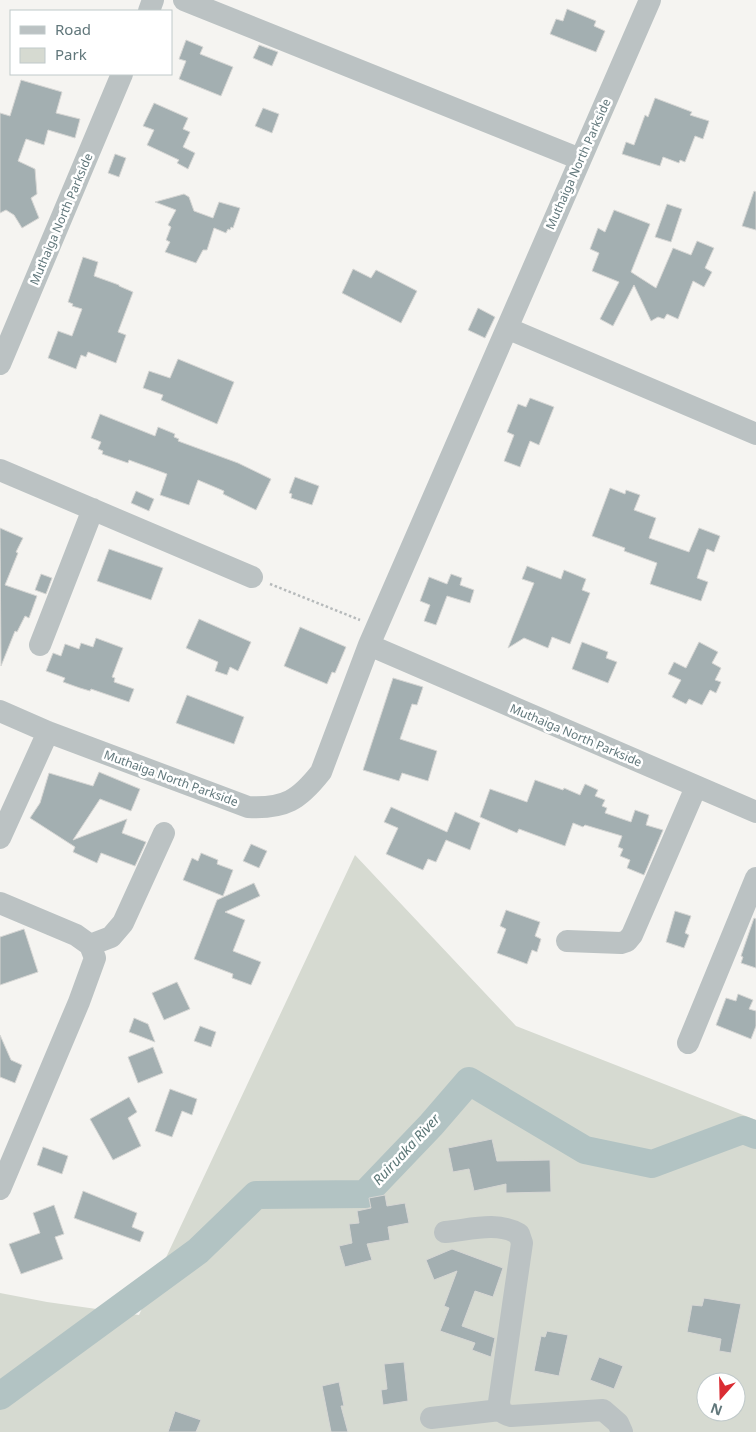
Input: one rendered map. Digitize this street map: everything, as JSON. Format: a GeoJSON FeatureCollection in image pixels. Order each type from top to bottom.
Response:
{"type":"FeatureCollection","features":[{"type":"Feature","properties":{"kind":"street"},"geometry":{"type":"LineString","coordinates":[[184,0],[580,159]]}},
{"type":"Feature","properties":{"kind":"street","name":"Muthaiga North Parkside"},"geometry":{"type":"LineString","coordinates":[[0,711],[48,732],[248,807],[266,808],[284,804],[308,789],[321,772],[373,636],[650,0]]}},
{"type":"Feature","properties":{"kind":"street","name":"Muthaiga North Parkside"},"geometry":{"type":"LineString","coordinates":[[0,364],[122,75]]}},
{"type":"Feature","properties":{"kind":"street"},"geometry":{"type":"LineString","coordinates":[[506,328],[756,434]]}},
{"type":"Feature","properties":{"kind":"street"},"geometry":{"type":"LineString","coordinates":[[0,470],[252,577]]}},
{"type":"Feature","properties":{"kind":"street"},"geometry":{"type":"LineString","coordinates":[[40,645],[93,509]]}},
{"type":"Feature","properties":{"kind":"street","name":"Muthaiga North Parkside"},"geometry":{"type":"LineString","coordinates":[[373,636],[696,787],[756,812]]}},
{"type":"Feature","properties":{"kind":"street"},"geometry":{"type":"LineString","coordinates":[[0,838],[48,732]]}},
{"type":"Feature","properties":{"kind":"street"},"geometry":{"type":"LineString","coordinates":[[567,941],[621,943],[628,941],[696,787]]}},
{"type":"Feature","properties":{"kind":"street"},"geometry":{"type":"LineString","coordinates":[[90,945],[112,938],[123,923],[164,833]]}},
{"type":"Feature","properties":{"kind":"street"},"geometry":{"type":"LineString","coordinates":[[688,1043],[756,878]]}},
{"type":"Feature","properties":{"kind":"street"},"geometry":{"type":"LineString","coordinates":[[0,903],[76,935],[90,945],[95,958],[0,1189]]}},
{"type":"Feature","properties":{"kind":"street"},"geometry":{"type":"LineString","coordinates":[[445,1232],[500,1226],[519,1234],[522,1243],[499,1402],[500,1410],[504,1414],[511,1416],[602,1410],[618,1423],[622,1432]]}},
{"type":"Feature","properties":{"kind":"street"},"geometry":{"type":"LineString","coordinates":[[431,1418],[500,1410]]}},
{"type":"Feature","properties":{"kind":"path"},"geometry":{"type":"LineString","coordinates":[[252,577],[373,636]]}},
{"type":"Feature","properties":{"kind":"green space"},"geometry":{"type":"Polygon","coordinates":[[[355,855],[516,1026],[756,1120],[756,1432],[0,1432],[0,1293],[47,1302],[139,1315],[355,855]]]}},
{"type":"Feature","properties":{"kind":"building"},"geometry":{"type":"Polygon","coordinates":[[[567,9],[596,21],[594,26],[605,31],[596,52],[550,34],[556,19],[563,21],[567,9]]]}},
{"type":"Feature","properties":{"kind":"building"},"geometry":{"type":"Polygon","coordinates":[[[186,40],[203,47],[200,54],[233,67],[221,96],[179,79],[186,61],[179,59],[186,40]]]}},
{"type":"Feature","properties":{"kind":"building"},"geometry":{"type":"Polygon","coordinates":[[[259,45],[278,52],[272,66],[253,58],[259,45]]]}},
{"type":"Feature","properties":{"kind":"building"},"geometry":{"type":"Polygon","coordinates":[[[21,80],[62,92],[56,113],[80,119],[75,138],[48,130],[44,145],[26,139],[18,161],[35,169],[37,194],[31,198],[39,218],[22,228],[14,215],[6,210],[0,213],[0,113],[10,116],[21,80]]]}},
{"type":"Feature","properties":{"kind":"building"},"geometry":{"type":"Polygon","coordinates":[[[655,98],[692,112],[690,115],[709,121],[703,139],[695,136],[685,162],[680,160],[679,163],[663,157],[660,166],[622,154],[626,142],[634,145],[645,115],[648,117],[655,98]]]}},
{"type":"Feature","properties":{"kind":"building"},"geometry":{"type":"Polygon","coordinates":[[[154,103],[188,118],[183,129],[190,132],[183,147],[195,153],[188,169],[177,163],[179,160],[147,145],[154,130],[143,126],[154,103]]]}},
{"type":"Feature","properties":{"kind":"building"},"geometry":{"type":"Polygon","coordinates":[[[263,108],[279,114],[272,133],[255,126],[263,108]]]}},
{"type":"Feature","properties":{"kind":"building"},"geometry":{"type":"Polygon","coordinates":[[[115,154],[126,158],[119,177],[108,173],[115,154]]]}},
{"type":"Feature","properties":{"kind":"building"},"geometry":{"type":"Polygon","coordinates":[[[754,191],[756,192],[756,230],[742,226],[754,191]]]}},
{"type":"Feature","properties":{"kind":"building"},"geometry":{"type":"Polygon","coordinates":[[[184,194],[189,197],[194,211],[213,218],[219,202],[240,208],[233,228],[228,229],[226,233],[214,228],[207,250],[203,250],[196,263],[165,252],[170,242],[166,240],[171,227],[168,225],[176,210],[155,202],[184,194]]]}},
{"type":"Feature","properties":{"kind":"building"},"geometry":{"type":"Polygon","coordinates":[[[667,204],[682,209],[671,242],[655,237],[667,204]]]}},
{"type":"Feature","properties":{"kind":"building"},"geometry":{"type":"Polygon","coordinates":[[[614,210],[650,224],[631,272],[656,288],[673,248],[691,255],[697,241],[714,248],[705,268],[712,272],[704,287],[693,281],[678,319],[667,314],[664,319],[658,317],[651,321],[634,285],[613,326],[600,319],[619,282],[592,271],[599,253],[590,249],[598,228],[605,232],[614,210]]]}},
{"type":"Feature","properties":{"kind":"building"},"geometry":{"type":"Polygon","coordinates":[[[83,257],[98,262],[94,276],[133,292],[118,332],[126,335],[116,363],[88,352],[86,357],[81,355],[76,369],[48,358],[58,331],[72,336],[82,309],[72,306],[73,304],[68,302],[83,257]]]}},
{"type":"Feature","properties":{"kind":"building"},"geometry":{"type":"Polygon","coordinates":[[[353,269],[371,278],[376,270],[417,291],[401,323],[342,293],[353,269]]]}},
{"type":"Feature","properties":{"kind":"building"},"geometry":{"type":"Polygon","coordinates":[[[478,308],[495,317],[485,338],[468,330],[478,308]]]}},
{"type":"Feature","properties":{"kind":"building"},"geometry":{"type":"Polygon","coordinates":[[[178,359],[234,382],[217,424],[161,400],[163,395],[143,388],[149,371],[170,378],[178,359]]]}},
{"type":"Feature","properties":{"kind":"building"},"geometry":{"type":"Polygon","coordinates":[[[530,398],[554,407],[539,445],[530,441],[520,467],[504,461],[514,435],[507,432],[518,404],[526,407],[530,398]]]}},
{"type":"Feature","properties":{"kind":"building"},"geometry":{"type":"Polygon","coordinates":[[[100,414],[155,436],[158,427],[175,434],[174,437],[179,439],[178,441],[238,463],[271,479],[256,510],[223,494],[224,491],[198,480],[189,505],[160,495],[167,474],[129,460],[128,463],[102,454],[103,451],[98,449],[101,442],[91,438],[100,414]]]}},
{"type":"Feature","properties":{"kind":"building"},"geometry":{"type":"Polygon","coordinates":[[[295,477],[319,486],[312,505],[291,498],[292,494],[289,493],[295,477]]]}},
{"type":"Feature","properties":{"kind":"building"},"geometry":{"type":"Polygon","coordinates":[[[610,488],[625,494],[626,490],[640,495],[634,510],[656,518],[649,538],[689,552],[699,528],[720,536],[714,552],[707,549],[697,578],[708,582],[701,601],[650,584],[657,563],[624,551],[625,548],[592,536],[610,488]]]}},
{"type":"Feature","properties":{"kind":"building"},"geometry":{"type":"Polygon","coordinates":[[[136,491],[154,499],[149,511],[131,503],[136,491]]]}},
{"type":"Feature","properties":{"kind":"building"},"geometry":{"type":"Polygon","coordinates":[[[0,528],[23,538],[16,552],[18,553],[5,585],[37,596],[29,618],[25,616],[17,632],[15,631],[1,666],[0,528]]]}},
{"type":"Feature","properties":{"kind":"building"},"geometry":{"type":"Polygon","coordinates":[[[109,549],[163,568],[151,600],[97,581],[109,549]]]}},
{"type":"Feature","properties":{"kind":"building"},"geometry":{"type":"Polygon","coordinates":[[[527,566],[561,579],[564,570],[586,579],[582,590],[590,593],[570,644],[552,637],[548,648],[524,638],[508,648],[534,583],[522,579],[527,566]]]}},
{"type":"Feature","properties":{"kind":"building"},"geometry":{"type":"Polygon","coordinates":[[[41,574],[52,578],[46,594],[35,590],[41,574]]]}},
{"type":"Feature","properties":{"kind":"building"},"geometry":{"type":"Polygon","coordinates":[[[451,574],[462,578],[460,585],[474,590],[470,603],[447,596],[436,625],[424,621],[430,605],[420,601],[429,577],[447,584],[451,574]]]}},
{"type":"Feature","properties":{"kind":"building"},"geometry":{"type":"Polygon","coordinates":[[[199,619],[251,642],[238,671],[230,667],[227,675],[215,671],[218,662],[186,648],[199,619]]]}},
{"type":"Feature","properties":{"kind":"building"},"geometry":{"type":"Polygon","coordinates":[[[300,627],[346,647],[335,673],[332,672],[327,684],[284,666],[300,627]]]}},
{"type":"Feature","properties":{"kind":"building"},"geometry":{"type":"Polygon","coordinates":[[[96,638],[123,648],[112,677],[115,678],[114,682],[134,689],[129,702],[63,682],[65,678],[46,671],[53,653],[61,656],[65,644],[79,649],[81,643],[93,647],[96,638]]]}},
{"type":"Feature","properties":{"kind":"building"},"geometry":{"type":"Polygon","coordinates":[[[582,642],[608,652],[606,658],[617,662],[608,683],[572,669],[582,642]]]}},
{"type":"Feature","properties":{"kind":"building"},"geometry":{"type":"Polygon","coordinates":[[[699,642],[718,652],[712,663],[721,668],[715,680],[721,682],[716,693],[710,690],[702,705],[689,699],[686,704],[672,697],[681,680],[668,674],[674,662],[686,668],[699,642]]]}},
{"type":"Feature","properties":{"kind":"building"},"geometry":{"type":"Polygon","coordinates":[[[393,678],[423,687],[417,705],[412,704],[400,739],[437,751],[428,781],[402,773],[399,781],[363,770],[393,678]]]}},
{"type":"Feature","properties":{"kind":"building"},"geometry":{"type":"Polygon","coordinates":[[[187,695],[244,717],[234,744],[176,723],[187,695]]]}},
{"type":"Feature","properties":{"kind":"building"},"geometry":{"type":"Polygon","coordinates":[[[99,772],[140,789],[131,811],[100,799],[73,840],[127,819],[122,833],[146,842],[135,866],[101,853],[97,863],[73,852],[75,847],[30,818],[40,803],[49,773],[93,786],[99,772]]]}},
{"type":"Feature","properties":{"kind":"building"},"geometry":{"type":"Polygon","coordinates":[[[535,780],[563,790],[564,788],[580,795],[585,784],[598,790],[595,796],[605,800],[602,806],[607,808],[605,813],[631,822],[635,810],[649,815],[646,825],[663,830],[644,875],[627,868],[630,860],[620,856],[623,849],[618,847],[622,836],[573,823],[565,846],[519,829],[517,833],[480,817],[490,789],[527,802],[535,780]]]}},
{"type":"Feature","properties":{"kind":"building"},"geometry":{"type":"Polygon","coordinates":[[[391,807],[447,832],[455,812],[480,823],[470,850],[446,840],[436,862],[428,859],[423,870],[386,854],[398,828],[384,822],[391,807]]]}},
{"type":"Feature","properties":{"kind":"building"},"geometry":{"type":"Polygon","coordinates":[[[251,844],[267,851],[259,868],[243,861],[251,844]]]}},
{"type":"Feature","properties":{"kind":"building"},"geometry":{"type":"Polygon","coordinates":[[[201,853],[218,860],[217,864],[233,870],[223,896],[183,880],[192,858],[198,861],[201,853]]]}},
{"type":"Feature","properties":{"kind":"building"},"geometry":{"type":"Polygon","coordinates":[[[254,883],[260,896],[225,912],[245,920],[233,951],[261,962],[251,985],[232,978],[233,974],[194,959],[217,900],[254,883]]]}},
{"type":"Feature","properties":{"kind":"building"},"geometry":{"type":"Polygon","coordinates":[[[506,910],[540,922],[535,936],[541,939],[537,952],[532,950],[527,964],[497,953],[506,929],[500,926],[506,910]]]}},
{"type":"Feature","properties":{"kind":"building"},"geometry":{"type":"Polygon","coordinates":[[[675,911],[691,916],[685,933],[689,935],[684,948],[666,942],[675,911]]]}},
{"type":"Feature","properties":{"kind":"building"},"geometry":{"type":"Polygon","coordinates":[[[754,918],[756,919],[756,968],[741,963],[743,957],[741,956],[754,918]]]}},
{"type":"Feature","properties":{"kind":"building"},"geometry":{"type":"Polygon","coordinates":[[[24,929],[38,972],[0,985],[0,937],[24,929]]]}},
{"type":"Feature","properties":{"kind":"building"},"geometry":{"type":"Polygon","coordinates":[[[177,982],[190,1009],[164,1020],[152,993],[177,982]]]}},
{"type":"Feature","properties":{"kind":"building"},"geometry":{"type":"Polygon","coordinates":[[[738,994],[753,1000],[749,1009],[756,1011],[756,1026],[751,1039],[716,1025],[726,998],[736,1001],[738,994]]]}},
{"type":"Feature","properties":{"kind":"building"},"geometry":{"type":"Polygon","coordinates":[[[134,1018],[148,1024],[155,1042],[129,1032],[134,1018]]]}},
{"type":"Feature","properties":{"kind":"building"},"geometry":{"type":"Polygon","coordinates":[[[200,1026],[216,1032],[211,1047],[194,1041],[200,1026]]]}},
{"type":"Feature","properties":{"kind":"building"},"geometry":{"type":"Polygon","coordinates":[[[0,1035],[11,1060],[22,1065],[15,1083],[0,1077],[0,1035]]]}},
{"type":"Feature","properties":{"kind":"building"},"geometry":{"type":"Polygon","coordinates":[[[153,1047],[163,1073],[138,1083],[128,1057],[153,1047]]]}},
{"type":"Feature","properties":{"kind":"building"},"geometry":{"type":"Polygon","coordinates":[[[170,1089],[197,1099],[192,1115],[182,1111],[172,1137],[155,1131],[170,1089]]]}},
{"type":"Feature","properties":{"kind":"building"},"geometry":{"type":"Polygon","coordinates":[[[129,1097],[137,1112],[128,1118],[141,1146],[113,1160],[90,1119],[129,1097]]]}},
{"type":"Feature","properties":{"kind":"building"},"geometry":{"type":"Polygon","coordinates":[[[492,1139],[497,1161],[550,1160],[551,1192],[506,1193],[506,1184],[474,1191],[469,1169],[453,1172],[448,1148],[492,1139]]]}},
{"type":"Feature","properties":{"kind":"building"},"geometry":{"type":"Polygon","coordinates":[[[43,1147],[68,1156],[62,1174],[37,1165],[43,1147]]]}},
{"type":"Feature","properties":{"kind":"building"},"geometry":{"type":"Polygon","coordinates":[[[83,1191],[137,1213],[132,1227],[144,1232],[140,1242],[74,1218],[83,1191]]]}},
{"type":"Feature","properties":{"kind":"building"},"geometry":{"type":"Polygon","coordinates":[[[385,1195],[387,1206],[405,1203],[409,1223],[388,1227],[390,1240],[367,1244],[372,1260],[345,1267],[339,1246],[352,1243],[349,1224],[359,1223],[357,1211],[371,1208],[369,1198],[385,1195]]]}},
{"type":"Feature","properties":{"kind":"building"},"geometry":{"type":"Polygon","coordinates":[[[54,1205],[64,1234],[55,1237],[63,1259],[21,1274],[9,1244],[40,1233],[33,1213],[54,1205]]]}},
{"type":"Feature","properties":{"kind":"building"},"geometry":{"type":"Polygon","coordinates":[[[452,1249],[503,1268],[493,1297],[475,1291],[462,1326],[495,1338],[491,1357],[472,1350],[475,1343],[440,1331],[449,1308],[444,1306],[457,1271],[434,1280],[426,1260],[452,1249]]]}},
{"type":"Feature","properties":{"kind":"building"},"geometry":{"type":"Polygon","coordinates":[[[704,1298],[741,1304],[731,1353],[719,1351],[721,1339],[687,1332],[692,1305],[702,1306],[704,1298]]]}},
{"type":"Feature","properties":{"kind":"building"},"geometry":{"type":"Polygon","coordinates":[[[547,1331],[568,1335],[559,1376],[534,1371],[541,1336],[545,1337],[547,1331]]]}},
{"type":"Feature","properties":{"kind":"building"},"geometry":{"type":"Polygon","coordinates":[[[599,1357],[623,1366],[614,1389],[590,1380],[599,1357]]]}},
{"type":"Feature","properties":{"kind":"building"},"geometry":{"type":"Polygon","coordinates":[[[404,1362],[408,1401],[383,1405],[381,1390],[387,1389],[384,1364],[404,1362]]]}},
{"type":"Feature","properties":{"kind":"building"},"geometry":{"type":"Polygon","coordinates":[[[339,1382],[344,1406],[341,1406],[348,1432],[331,1432],[322,1386],[339,1382]]]}},
{"type":"Feature","properties":{"kind":"building"},"geometry":{"type":"Polygon","coordinates":[[[175,1411],[201,1420],[196,1432],[168,1432],[175,1411]]]}},
{"type":"Feature","properties":{"kind":"waterway","name":"Ruiruaka River"},"geometry":{"type":"LineString","coordinates":[[0,1396],[198,1251],[256,1195],[365,1194],[431,1125],[469,1081],[585,1150],[652,1164],[743,1130],[756,1135]]}}]}
